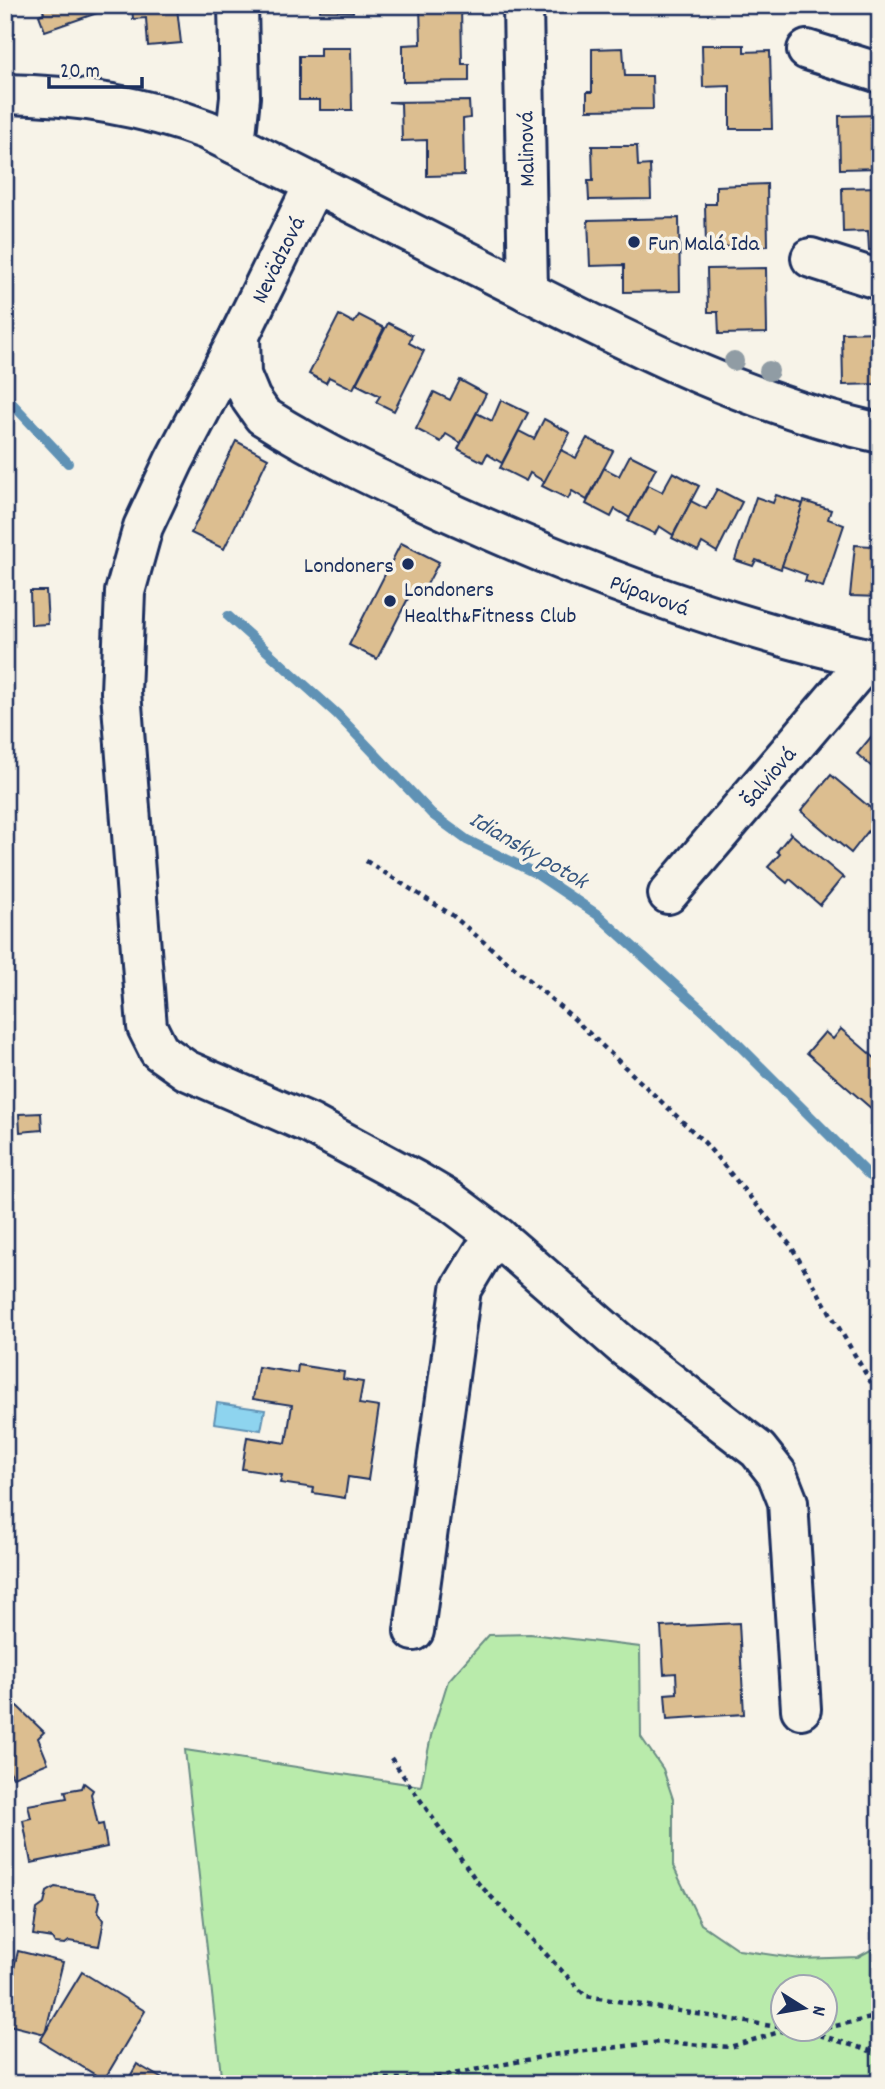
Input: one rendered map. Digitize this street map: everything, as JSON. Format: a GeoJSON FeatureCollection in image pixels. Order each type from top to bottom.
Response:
{"type":"FeatureCollection","features":[{"type":"Feature","properties":{"kind":"street"},"geometry":{"type":"LineString","coordinates":[[221,137],[240,97],[239,5]]}},
{"type":"Feature","properties":{"kind":"street","name":"Malinová"},"geometry":{"type":"LineString","coordinates":[[523,5],[528,292]]}},
{"type":"Feature","properties":{"kind":"street"},"geometry":{"type":"LineString","coordinates":[[807,50],[880,73]]}},
{"type":"Feature","properties":{"kind":"street"},"geometry":{"type":"LineString","coordinates":[[5,94],[90,99],[141,108],[221,137],[678,367],[780,405],[847,426],[880,433]]}},
{"type":"Feature","properties":{"kind":"street","name":"Nevädzová"},"geometry":{"type":"LineString","coordinates":[[314,184],[174,461],[138,543],[123,616],[121,692],[147,1027],[159,1051],[186,1070],[310,1124],[450,1201],[498,1237],[622,1345],[758,1450],[778,1474],[788,1502],[802,1709]]}},
{"type":"Feature","properties":{"kind":"street"},"geometry":{"type":"LineString","coordinates":[[811,258],[880,279]]}},
{"type":"Feature","properties":{"kind":"street","name":"Nevädzová"},"geometry":{"type":"LineString","coordinates":[[240,335],[241,376],[264,416],[280,426]]}},
{"type":"Feature","properties":{"kind":"street","name":"Púpavová"},"geometry":{"type":"LineString","coordinates":[[280,426],[401,490],[554,558],[700,612],[805,645],[874,660]]}},
{"type":"Feature","properties":{"kind":"street","name":"Šalviová"},"geometry":{"type":"LineString","coordinates":[[668,894],[874,660]]}},
{"type":"Feature","properties":{"kind":"street"},"geometry":{"type":"LineString","coordinates":[[414,1631],[461,1289],[482,1254],[498,1237]]}},
{"type":"Feature","properties":{"kind":"path"},"geometry":{"type":"LineString","coordinates":[[366,861],[452,915],[570,1014],[705,1143],[791,1246],[880,1398]]}},
{"type":"Feature","properties":{"kind":"path"},"geometry":{"type":"LineString","coordinates":[[391,1758],[478,1883],[586,1996],[770,2027]]}},
{"type":"Feature","properties":{"kind":"path"},"geometry":{"type":"LineString","coordinates":[[840,2025],[880,2016]]}},
{"type":"Feature","properties":{"kind":"path"},"geometry":{"type":"LineString","coordinates":[[308,2084],[315,2078],[427,2079],[552,2056],[660,2042],[730,2047],[770,2034]]}},
{"type":"Feature","properties":{"kind":"path"},"geometry":{"type":"LineString","coordinates":[[840,2041],[880,2054]]}},
{"type":"Feature","properties":{"kind":"green space"},"geometry":{"type":"Polygon","coordinates":[[[530,1634],[640,1647],[641,1737],[663,1769],[673,1799],[673,1866],[701,1924],[739,1950],[800,1959],[858,1957],[880,1945],[880,2084],[222,2084],[185,1750],[421,1786],[431,1736],[448,1681],[489,1635],[530,1634]]]}},
{"type":"Feature","properties":{"kind":"water"},"geometry":{"type":"Polygon","coordinates":[[[217,1403],[265,1410],[261,1430],[214,1423],[217,1403]]]}},
{"type":"Feature","properties":{"kind":"building"},"geometry":{"type":"Polygon","coordinates":[[[41,5],[107,5],[109,9],[45,31],[39,15],[44,13],[41,5]]]}},
{"type":"Feature","properties":{"kind":"building"},"geometry":{"type":"Polygon","coordinates":[[[132,5],[183,5],[183,8],[177,8],[181,43],[148,46],[146,18],[133,19],[132,5]]]}},
{"type":"Feature","properties":{"kind":"building"},"geometry":{"type":"Polygon","coordinates":[[[320,5],[353,5],[353,12],[320,11],[320,5]]]}},
{"type":"Feature","properties":{"kind":"building"},"geometry":{"type":"Polygon","coordinates":[[[420,5],[461,5],[462,64],[469,64],[469,81],[403,82],[403,45],[421,44],[420,5]]]}},
{"type":"Feature","properties":{"kind":"building"},"geometry":{"type":"Polygon","coordinates":[[[702,45],[744,45],[744,52],[770,51],[772,129],[730,129],[730,86],[703,87],[702,45]]]}},
{"type":"Feature","properties":{"kind":"building"},"geometry":{"type":"Polygon","coordinates":[[[320,48],[351,48],[352,110],[320,110],[320,100],[299,100],[299,56],[320,56],[320,48]]]}},
{"type":"Feature","properties":{"kind":"building"},"geometry":{"type":"Polygon","coordinates":[[[623,48],[625,76],[652,76],[653,109],[587,110],[587,92],[592,92],[592,49],[623,48]]]}},
{"type":"Feature","properties":{"kind":"building"},"geometry":{"type":"Polygon","coordinates":[[[469,101],[470,118],[463,119],[464,175],[427,176],[427,140],[402,141],[401,103],[388,102],[469,101]]]}},
{"type":"Feature","properties":{"kind":"building"},"geometry":{"type":"Polygon","coordinates":[[[880,115],[880,168],[840,169],[839,116],[880,115]]]}},
{"type":"Feature","properties":{"kind":"building"},"geometry":{"type":"Polygon","coordinates":[[[592,146],[637,146],[638,166],[650,165],[651,199],[589,200],[588,181],[593,181],[592,146]]]}},
{"type":"Feature","properties":{"kind":"building"},"geometry":{"type":"Polygon","coordinates":[[[767,184],[768,246],[706,247],[705,204],[716,204],[716,186],[767,184]]]}},
{"type":"Feature","properties":{"kind":"building"},"geometry":{"type":"Polygon","coordinates":[[[880,187],[880,250],[869,250],[868,231],[843,232],[842,188],[880,187]]]}},
{"type":"Feature","properties":{"kind":"building","name":"Fun Malá Ida"},"geometry":{"type":"Polygon","coordinates":[[[679,218],[680,291],[624,292],[624,265],[590,266],[588,220],[679,218]]]}},
{"type":"Feature","properties":{"kind":"building"},"geometry":{"type":"Polygon","coordinates":[[[766,268],[767,333],[719,334],[718,312],[708,312],[707,269],[766,268]]]}},
{"type":"Feature","properties":{"kind":"building"},"geometry":{"type":"Polygon","coordinates":[[[339,315],[354,323],[359,315],[384,328],[353,389],[329,377],[326,383],[309,374],[339,315]]]}},
{"type":"Feature","properties":{"kind":"building"},"geometry":{"type":"Polygon","coordinates":[[[388,323],[412,335],[409,343],[424,351],[394,411],[376,402],[380,396],[356,384],[388,323]]]}},
{"type":"Feature","properties":{"kind":"building"},"geometry":{"type":"Polygon","coordinates":[[[880,332],[880,384],[843,385],[842,333],[880,332]]]}},
{"type":"Feature","properties":{"kind":"building"},"geometry":{"type":"Polygon","coordinates":[[[460,380],[486,394],[461,443],[446,434],[441,442],[416,429],[434,392],[450,400],[460,380]]]}},
{"type":"Feature","properties":{"kind":"building"},"geometry":{"type":"Polygon","coordinates":[[[501,400],[528,413],[502,463],[487,454],[483,462],[458,449],[477,413],[492,421],[501,400]]]}},
{"type":"Feature","properties":{"kind":"building"},"geometry":{"type":"Polygon","coordinates":[[[544,419],[570,433],[545,482],[530,473],[526,481],[500,468],[519,431],[534,439],[544,419]]]}},
{"type":"Feature","properties":{"kind":"building"},"geometry":{"type":"Polygon","coordinates":[[[587,438],[613,451],[587,500],[572,491],[568,499],[542,486],[561,450],[576,458],[587,438]]]}},
{"type":"Feature","properties":{"kind":"building"},"geometry":{"type":"Polygon","coordinates":[[[236,441],[268,458],[224,549],[191,533],[236,441]]]}},
{"type":"Feature","properties":{"kind":"building"},"geometry":{"type":"Polygon","coordinates":[[[630,455],[656,468],[630,518],[615,509],[611,517],[586,504],[604,468],[619,476],[630,455]]]}},
{"type":"Feature","properties":{"kind":"building"},"geometry":{"type":"Polygon","coordinates":[[[673,472],[699,486],[673,535],[659,526],[655,534],[628,521],[648,485],[662,492],[673,472]]]}},
{"type":"Feature","properties":{"kind":"building"},"geometry":{"type":"Polygon","coordinates":[[[717,489],[742,502],[717,552],[702,543],[698,551],[672,538],[691,501],[706,509],[717,489]]]}},
{"type":"Feature","properties":{"kind":"building"},"geometry":{"type":"Polygon","coordinates":[[[776,495],[803,504],[781,569],[756,560],[753,566],[735,560],[756,497],[773,503],[776,495]]]}},
{"type":"Feature","properties":{"kind":"building"},"geometry":{"type":"Polygon","coordinates":[[[804,501],[831,510],[828,519],[844,525],[823,587],[805,581],[807,575],[782,566],[804,501]]]}},
{"type":"Feature","properties":{"kind":"building"},"geometry":{"type":"Polygon","coordinates":[[[874,535],[880,536],[880,597],[850,596],[855,545],[873,546],[874,535]]]}},
{"type":"Feature","properties":{"kind":"building"},"geometry":{"type":"Polygon","coordinates":[[[401,543],[439,562],[422,594],[413,589],[377,659],[349,645],[401,543]]]}},
{"type":"Feature","properties":{"kind":"building"},"geometry":{"type":"Polygon","coordinates":[[[30,591],[46,591],[48,624],[31,625],[30,591]]]}},
{"type":"Feature","properties":{"kind":"building"},"geometry":{"type":"Polygon","coordinates":[[[880,726],[880,774],[857,754],[880,726]]]}},
{"type":"Feature","properties":{"kind":"building"},"geometry":{"type":"Polygon","coordinates":[[[831,775],[880,816],[851,853],[801,811],[831,775]]]}},
{"type":"Feature","properties":{"kind":"building"},"geometry":{"type":"Polygon","coordinates":[[[789,832],[845,879],[842,878],[820,905],[790,879],[787,883],[768,867],[780,854],[777,851],[791,834],[789,832]]]}},
{"type":"Feature","properties":{"kind":"building"},"geometry":{"type":"Polygon","coordinates":[[[841,1029],[877,1060],[880,1057],[880,1116],[807,1053],[825,1032],[833,1039],[841,1029]]]}},
{"type":"Feature","properties":{"kind":"building"},"geometry":{"type":"Polygon","coordinates":[[[41,1113],[42,1130],[20,1132],[19,1114],[41,1113]]]}},
{"type":"Feature","properties":{"kind":"building"},"geometry":{"type":"Polygon","coordinates":[[[298,1365],[344,1372],[343,1379],[363,1382],[359,1404],[379,1407],[368,1480],[348,1477],[345,1498],[313,1493],[314,1488],[280,1483],[282,1475],[242,1469],[247,1437],[286,1443],[292,1405],[253,1399],[258,1367],[297,1373],[298,1365]]]}},
{"type":"Feature","properties":{"kind":"building"},"geometry":{"type":"Polygon","coordinates":[[[739,1623],[744,1714],[667,1719],[665,1694],[677,1693],[676,1673],[664,1674],[661,1627],[739,1623]]]}},
{"type":"Feature","properties":{"kind":"building"},"geometry":{"type":"Polygon","coordinates":[[[15,1704],[44,1732],[38,1738],[48,1763],[13,1777],[5,1762],[5,1707],[13,1709],[15,1704]]]}},
{"type":"Feature","properties":{"kind":"building"},"geometry":{"type":"Polygon","coordinates":[[[84,1783],[93,1790],[91,1794],[98,1825],[103,1824],[107,1847],[31,1863],[23,1820],[31,1818],[28,1805],[67,1798],[65,1791],[82,1788],[84,1783]]]}},
{"type":"Feature","properties":{"kind":"building"},"geometry":{"type":"Polygon","coordinates":[[[55,1887],[94,1893],[100,1901],[98,1912],[104,1920],[99,1946],[69,1941],[65,1944],[55,1943],[52,1938],[33,1935],[37,1909],[44,1904],[47,1892],[55,1887]]]}},
{"type":"Feature","properties":{"kind":"building"},"geometry":{"type":"Polygon","coordinates":[[[18,1951],[63,1962],[45,2034],[5,2024],[5,2005],[18,1951]]]}},
{"type":"Feature","properties":{"kind":"building"},"geometry":{"type":"Polygon","coordinates":[[[82,1972],[145,2011],[104,2080],[40,2041],[82,1972]]]}},
{"type":"Feature","properties":{"kind":"building"},"geometry":{"type":"Polygon","coordinates":[[[137,2064],[171,2084],[126,2084],[137,2064]]]}},
{"type":"Feature","properties":{"kind":"waterway","name":"Idiansky potok"},"geometry":{"type":"LineString","coordinates":[[5,396],[68,463]]}},
{"type":"Feature","properties":{"kind":"waterway","name":"Idiansky potok"},"geometry":{"type":"LineString","coordinates":[[228,616],[337,714],[433,815],[467,840],[535,873],[598,915],[720,1026],[870,1176]]}},
{"type":"Feature","properties":{"kind":"place","name":"Fun Malá Ida"},"geometry":{"type":"Point","coordinates":[634,242]}},
{"type":"Feature","properties":{"kind":"place","name":"Londoners"},"geometry":{"type":"Point","coordinates":[408,564]}},
{"type":"Feature","properties":{"kind":"place","name":"Londoners Health&Fitness Club"},"geometry":{"type":"Point","coordinates":[390,601]}}]}
